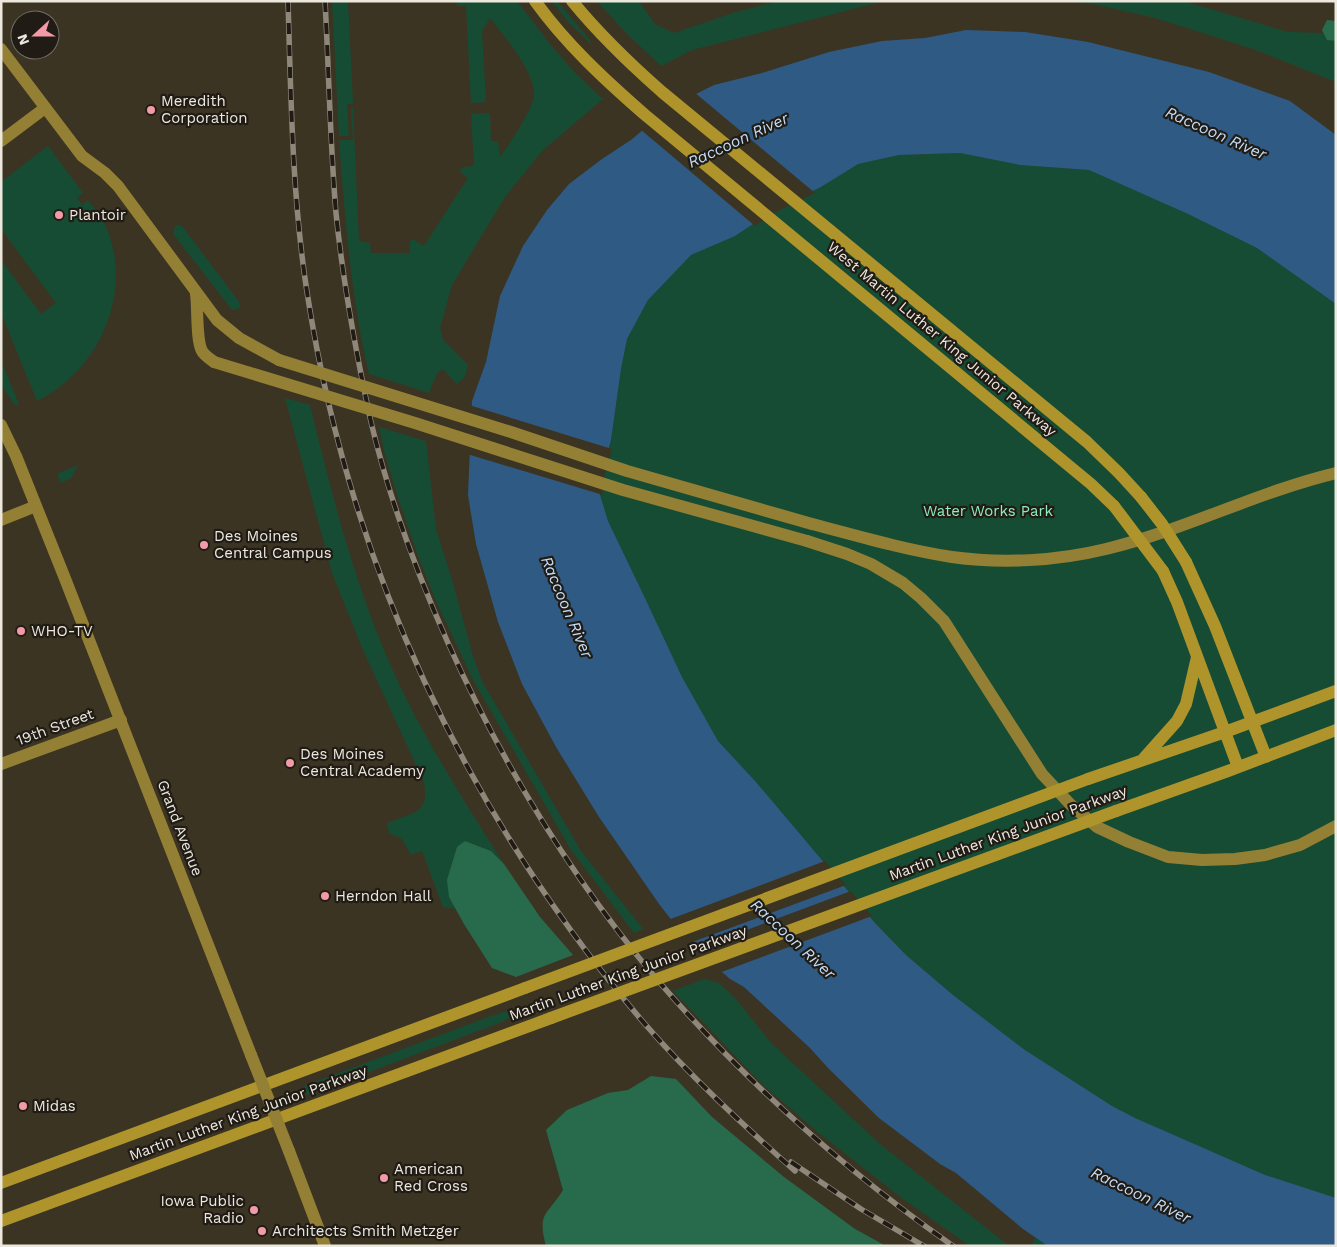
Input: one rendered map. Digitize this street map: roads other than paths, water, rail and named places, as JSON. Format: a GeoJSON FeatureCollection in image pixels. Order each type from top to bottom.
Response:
{"type":"FeatureCollection","features":[{"type":"Feature","properties":{"kind":"main road","name":"West Martin Luther King Junior Parkway"},"geometry":{"type":"LineString","coordinates":[[535,1],[565,40],[602,78],[1091,484],[1114,506],[1163,571],[1177,602],[1238,767]]}},
{"type":"Feature","properties":{"kind":"main road","name":"West Martin Luther King Junior Parkway"},"geometry":{"type":"LineString","coordinates":[[572,1],[621,56],[662,92],[1087,442],[1119,473],[1162,524],[1186,562],[1212,618],[1266,757]]}},
{"type":"Feature","properties":{"kind":"main road"},"geometry":{"type":"LineString","coordinates":[[1,49],[82,156],[105,173],[118,186],[209,311],[225,328],[239,338],[279,360],[511,432],[628,471],[812,524],[901,547],[953,557],[1008,561],[1067,557],[1106,549],[1135,541],[1277,490],[1336,473]]}},
{"type":"Feature","properties":{"kind":"main road"},"geometry":{"type":"LineString","coordinates":[[1,141],[45,108]]}},
{"type":"Feature","properties":{"kind":"main road"},"geometry":{"type":"LineString","coordinates":[[196,294],[198,337],[202,352],[214,362],[415,423],[623,490],[807,541],[848,554],[871,564],[903,583],[944,621],[1042,774],[1070,804],[1097,827],[1129,842],[1168,856],[1202,860],[1235,859],[1265,855],[1300,845],[1336,826]]}},
{"type":"Feature","properties":{"kind":"main road","name":"Grand Avenue"},"geometry":{"type":"LineString","coordinates":[[1,425],[16,456],[121,720],[325,1246]]}},
{"type":"Feature","properties":{"kind":"main road"},"geometry":{"type":"LineString","coordinates":[[1,520],[36,506]]}},
{"type":"Feature","properties":{"kind":"main road"},"geometry":{"type":"LineString","coordinates":[[1142,761],[1177,721],[1186,704],[1197,657]]}},
{"type":"Feature","properties":{"kind":"main road","name":"Martin Luther King Junior Parkway"},"geometry":{"type":"LineString","coordinates":[[1,1183],[1088,779],[1225,732],[1336,691]]}},
{"type":"Feature","properties":{"kind":"main road","name":"19th Street"},"geometry":{"type":"LineString","coordinates":[[1,764],[121,720]]}},
{"type":"Feature","properties":{"kind":"main road","name":"Martin Luther King Junior Parkway"},"geometry":{"type":"LineString","coordinates":[[1,1221],[1336,730]]}},
{"type":"Feature","properties":{"kind":"water","name":"Raccoon River"},"geometry":{"type":"Polygon","coordinates":[[[966,30],[1025,32],[1088,42],[1209,72],[1290,101],[1336,135],[1336,304],[1257,248],[1188,214],[1089,170],[1020,165],[960,153],[899,155],[858,164],[821,187],[774,210],[735,236],[691,255],[648,300],[627,339],[611,440],[598,488],[608,521],[682,677],[718,741],[756,782],[875,923],[906,955],[953,995],[1025,1050],[1112,1106],[1265,1175],[1336,1198],[1336,1246],[1048,1246],[1023,1229],[956,1173],[940,1164],[879,1118],[810,1048],[744,987],[730,979],[692,946],[659,904],[599,817],[556,747],[522,684],[498,622],[476,544],[468,495],[472,401],[486,362],[500,296],[523,246],[547,210],[569,184],[631,140],[670,107],[714,85],[762,73],[829,52],[882,41],[925,38],[966,30]]]}},
{"type":"Feature","properties":{"kind":"railway"},"geometry":{"type":"LineString","coordinates":[[288,1],[293,147],[298,220],[307,292],[326,393],[352,491],[385,587],[424,681],[470,771],[522,858],[580,942],[644,1023],[680,1062],[795,1171]]}},
{"type":"Feature","properties":{"kind":"railway"},"geometry":{"type":"LineString","coordinates":[[325,1],[336,213],[346,292],[365,396],[378,450],[404,534],[436,616],[469,688],[516,777],[569,863],[628,944],[660,983],[727,1055],[799,1124],[874,1187],[953,1246]]}},
{"type":"Feature","properties":{"kind":"railway"},"geometry":{"type":"LineString","coordinates":[[791,1162],[861,1209],[924,1246]]}},
{"type":"Feature","properties":{"kind":"place","name":"Meredith Corporation"},"geometry":{"type":"Point","coordinates":[151,110]}},
{"type":"Feature","properties":{"kind":"place","name":"Plantoir"},"geometry":{"type":"Point","coordinates":[59,215]}},
{"type":"Feature","properties":{"kind":"place","name":"Des Moines Central Campus"},"geometry":{"type":"Point","coordinates":[204,545]}},
{"type":"Feature","properties":{"kind":"place","name":"WHO-TV"},"geometry":{"type":"Point","coordinates":[21,631]}},
{"type":"Feature","properties":{"kind":"place","name":"Des Moines Central Academy"},"geometry":{"type":"Point","coordinates":[290,763]}},
{"type":"Feature","properties":{"kind":"place","name":"Herndon Hall"},"geometry":{"type":"Point","coordinates":[325,896]}},
{"type":"Feature","properties":{"kind":"place","name":"Midas"},"geometry":{"type":"Point","coordinates":[23,1106]}},
{"type":"Feature","properties":{"kind":"place","name":"American Red Cross"},"geometry":{"type":"Point","coordinates":[384,1178]}},
{"type":"Feature","properties":{"kind":"place","name":"Iowa Public Radio"},"geometry":{"type":"Point","coordinates":[254,1210]}},
{"type":"Feature","properties":{"kind":"place","name":"Architects Smith Metzger"},"geometry":{"type":"Point","coordinates":[262,1231]}},
{"type":"Feature","properties":{"kind":"park label","name":"Water Works Park"},"geometry":{"type":"Point","coordinates":[988,511]}}]}
